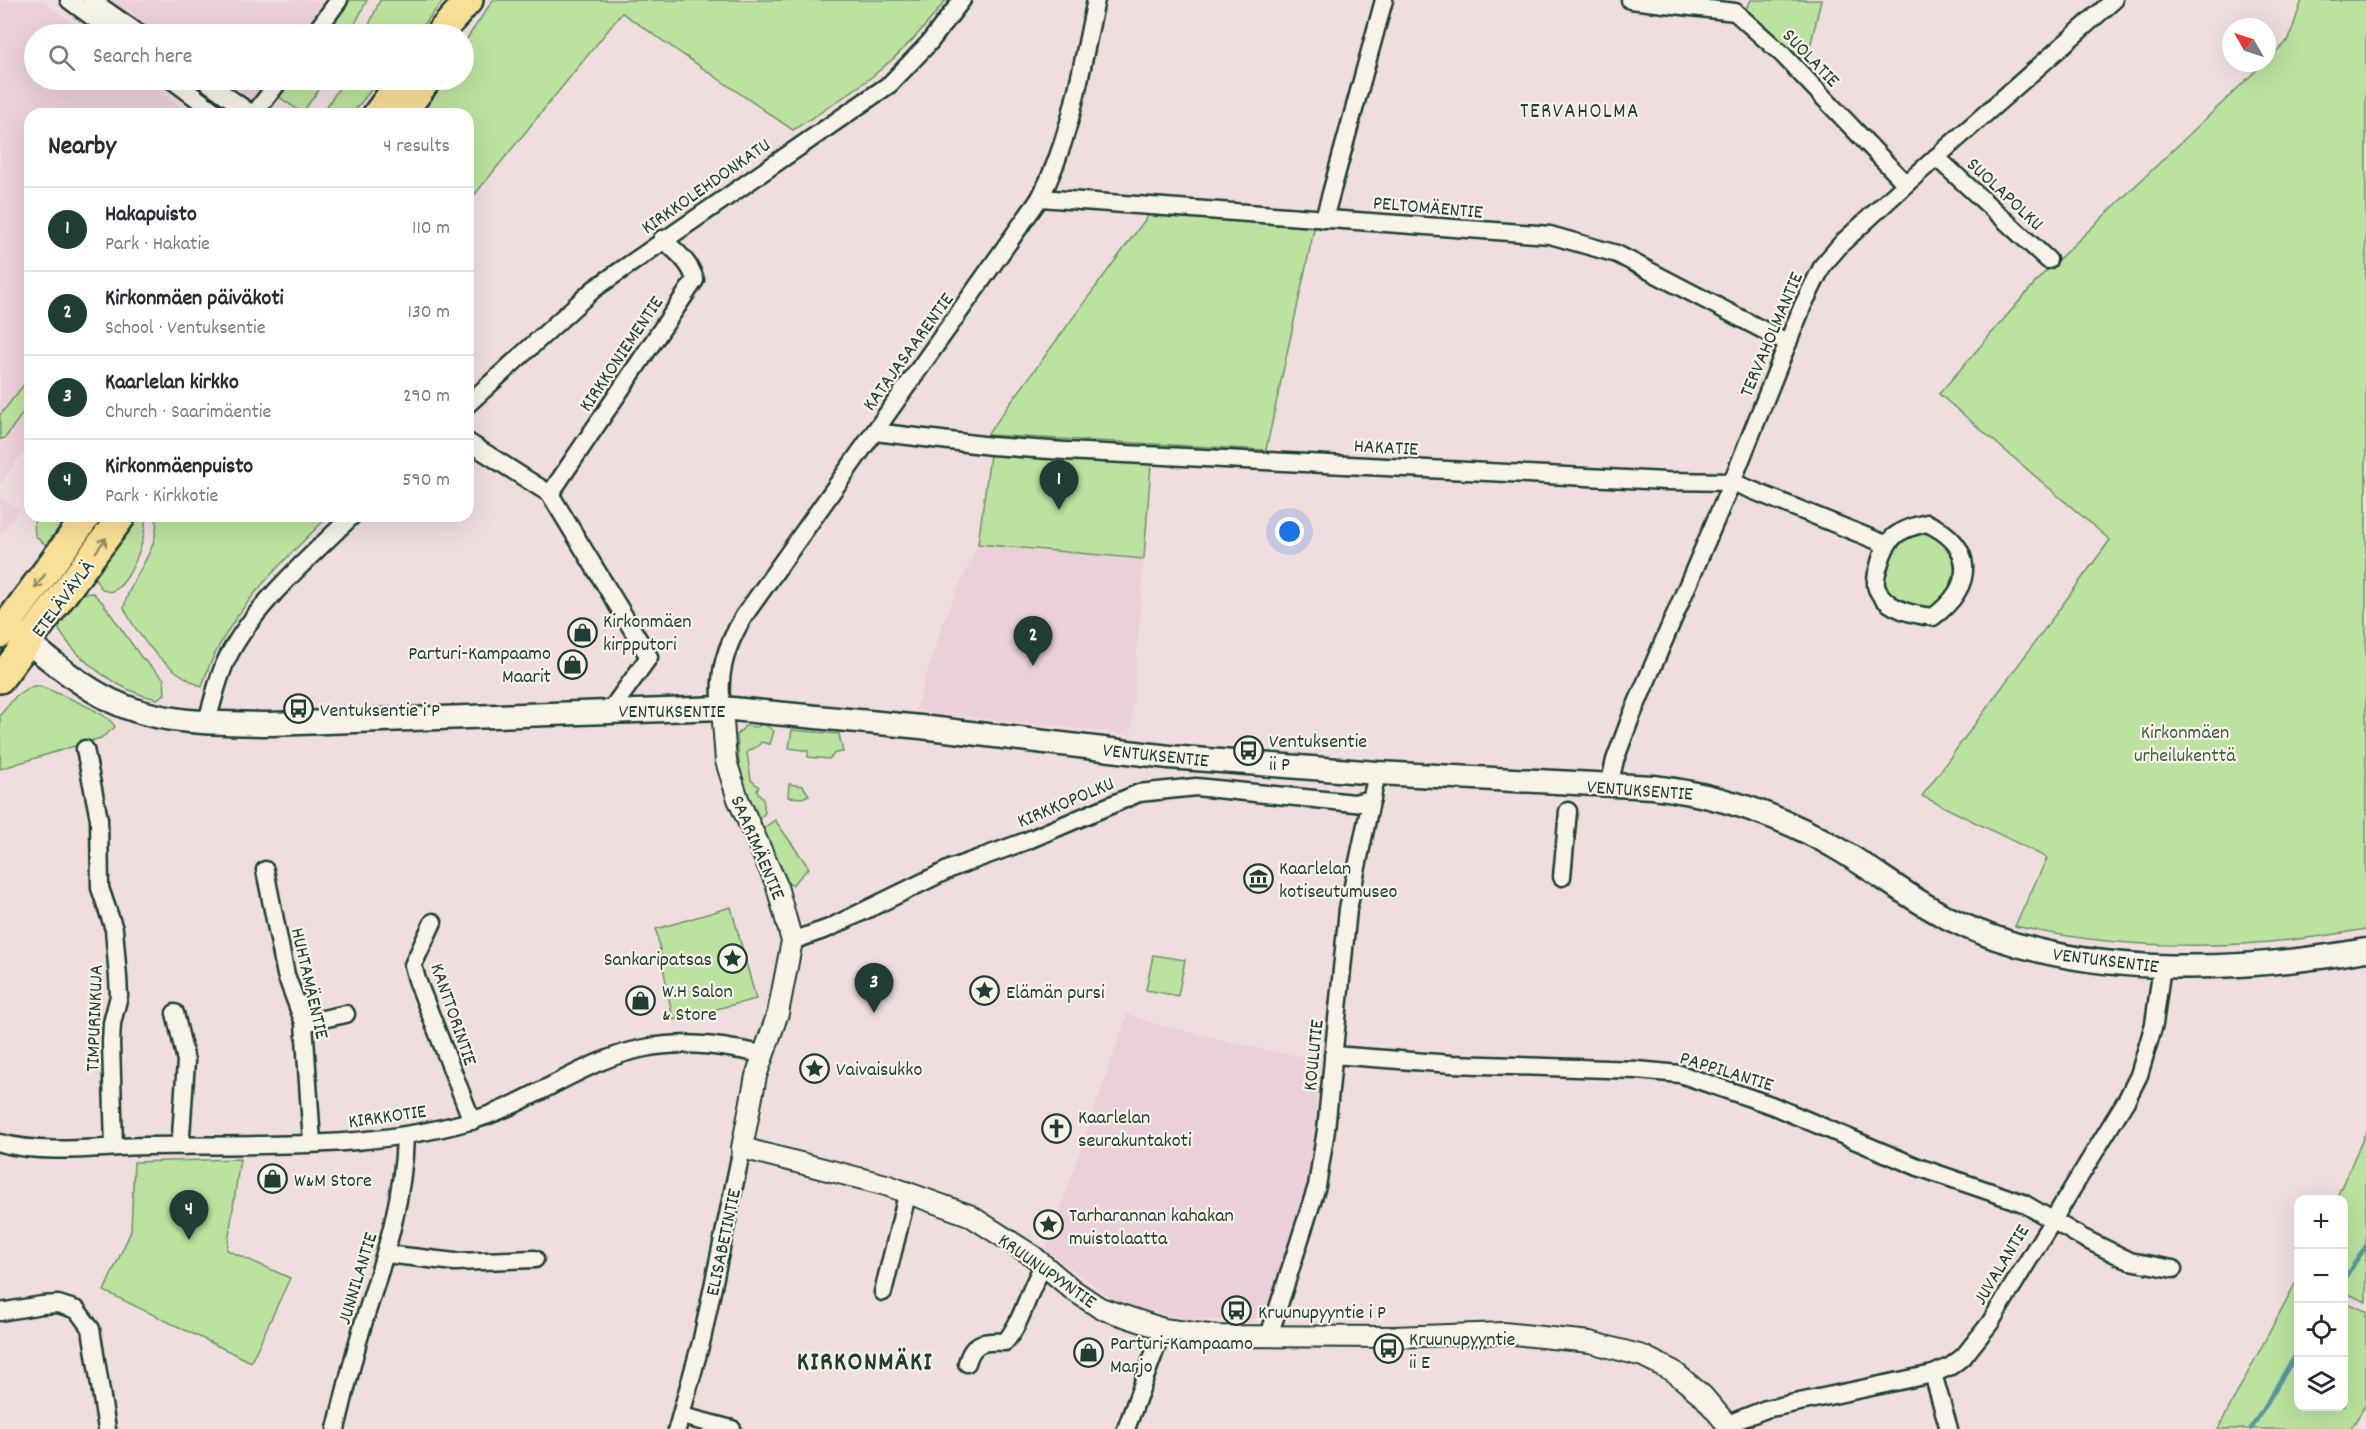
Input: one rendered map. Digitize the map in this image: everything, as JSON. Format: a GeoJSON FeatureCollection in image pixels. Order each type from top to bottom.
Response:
{"type":"FeatureCollection","features":[{"type":"Feature","properties":{"kind":"highway"},"geometry":{"type":"LineString","coordinates":[[448,24],[469,0]]}},
{"type":"Feature","properties":{"kind":"highway"},"geometry":{"type":"LineString","coordinates":[[462,24],[478,0]]}},
{"type":"Feature","properties":{"kind":"highway"},"geometry":{"type":"LineString","coordinates":[[381,108],[395,90]]}},
{"type":"Feature","properties":{"kind":"highway"},"geometry":{"type":"LineString","coordinates":[[406,108],[420,90]]}},
{"type":"Feature","properties":{"kind":"highway","name":"ETELÄVÄYLÄ"},"geometry":{"type":"LineString","coordinates":[[3,630],[83,522]]}},
{"type":"Feature","properties":{"kind":"highway","name":"ETELÄVÄYLÄ"},"geometry":{"type":"LineString","coordinates":[[0,679],[118,522]]}},
{"type":"Feature","properties":{"kind":"main road","name":"VENTUKSENTIE"},"geometry":{"type":"LineString","coordinates":[[3,630],[28,642],[91,689],[114,702],[153,716],[206,723],[281,724],[722,708],[921,728],[1169,757],[1377,773],[1692,792],[1715,796],[1814,835],[1947,918],[2019,945],[2054,954],[2120,964],[2162,966],[2270,962],[2366,950]]}},
{"type":"Feature","properties":{"kind":"street"},"geometry":{"type":"LineString","coordinates":[[69,0],[101,24]]}},
{"type":"Feature","properties":{"kind":"street"},"geometry":{"type":"LineString","coordinates":[[91,0],[126,24]]}},
{"type":"Feature","properties":{"kind":"street"},"geometry":{"type":"LineString","coordinates":[[321,24],[339,0]]}},
{"type":"Feature","properties":{"kind":"street","name":"KIRKKOLEHDONKATU"},"geometry":{"type":"LineString","coordinates":[[474,399],[594,289],[662,239],[890,84],[929,44],[962,0]]}},
{"type":"Feature","properties":{"kind":"street","name":"KATAJASAARENTIE"},"geometry":{"type":"LineString","coordinates":[[722,708],[720,693],[723,660],[734,633],[1040,198],[1059,157],[1068,128],[1096,0]]}},
{"type":"Feature","properties":{"kind":"street"},"geometry":{"type":"LineString","coordinates":[[1324,219],[1384,0]]}},
{"type":"Feature","properties":{"kind":"street","name":"SUOLATIE"},"geometry":{"type":"LineString","coordinates":[[1630,0],[1739,6],[1906,184]]}},
{"type":"Feature","properties":{"kind":"street","name":"TERVAHOLMANTIE"},"geometry":{"type":"LineString","coordinates":[[1609,786],[1615,760],[1631,717],[1823,265],[1842,243],[2106,3]]}},
{"type":"Feature","properties":{"kind":"street"},"geometry":{"type":"LineString","coordinates":[[186,90],[210,108]]}},
{"type":"Feature","properties":{"kind":"street"},"geometry":{"type":"LineString","coordinates":[[218,90],[244,108]]}},
{"type":"Feature","properties":{"kind":"street"},"geometry":{"type":"LineString","coordinates":[[258,108],[272,90]]}},
{"type":"Feature","properties":{"kind":"street","name":"SUOLAPOLKU"},"geometry":{"type":"LineString","coordinates":[[1936,157],[2048,260]]}},
{"type":"Feature","properties":{"kind":"street","name":"PELTOMÄENTIE"},"geometry":{"type":"LineString","coordinates":[[1040,198],[1550,235],[1589,244],[1617,254],[1788,343]]}},
{"type":"Feature","properties":{"kind":"street","name":"KIRKKONIEMENTIE"},"geometry":{"type":"LineString","coordinates":[[550,494],[695,280],[693,272],[680,254],[662,239]]}},
{"type":"Feature","properties":{"kind":"street","name":"HAKATIE"},"geometry":{"type":"LineString","coordinates":[[875,432],[991,446],[1065,451],[1666,482],[1732,482],[1885,544]]}},
{"type":"Feature","properties":{"kind":"street"},"geometry":{"type":"LineString","coordinates":[[474,446],[550,494],[649,657],[610,711]]}},
{"type":"Feature","properties":{"kind":"street"},"geometry":{"type":"LineString","coordinates":[[206,723],[223,668],[244,632],[282,586],[346,522]]}},
{"type":"Feature","properties":{"kind":"street"},"geometry":{"type":"LineString","coordinates":[[1927,523],[1942,530],[1953,540],[1961,549],[1965,571],[1958,590],[1947,607],[1933,617],[1920,616],[1888,602],[1877,589],[1876,576],[1885,544],[1902,531],[1927,523]]}},
{"type":"Feature","properties":{"kind":"street","name":"SAARIMÄENTIE"},"geometry":{"type":"LineString","coordinates":[[722,708],[726,761],[738,799],[776,883],[792,940],[778,1014],[763,1054]]}},
{"type":"Feature","properties":{"kind":"street","name":"TIMPURINKUJA"},"geometry":{"type":"LineString","coordinates":[[85,749],[99,819],[100,888],[114,929],[118,977],[119,996],[112,1023],[111,1043],[114,1148]]}},
{"type":"Feature","properties":{"kind":"street","name":"KOULUTIE"},"geometry":{"type":"LineString","coordinates":[[1269,1336],[1317,1186],[1326,1130],[1348,909],[1377,773]]}},
{"type":"Feature","properties":{"kind":"street","name":"KIRKKOPOLKU"},"geometry":{"type":"LineString","coordinates":[[792,940],[829,928],[952,868],[1026,841],[1139,793],[1196,787],[1354,803],[1372,799]]}},
{"type":"Feature","properties":{"kind":"street"},"geometry":{"type":"LineString","coordinates":[[1562,877],[1568,811]]}},
{"type":"Feature","properties":{"kind":"street","name":"HUHTAMÄENTIE"},"geometry":{"type":"LineString","coordinates":[[265,870],[286,975],[304,1023],[312,1143]]}},
{"type":"Feature","properties":{"kind":"street","name":"KANTTORINTIE"},"geometry":{"type":"LineString","coordinates":[[433,922],[413,965],[472,1121]]}},
{"type":"Feature","properties":{"kind":"street","name":"JUVALANTIE"},"geometry":{"type":"LineString","coordinates":[[1730,1427],[1766,1409],[1933,1374],[1951,1366],[1975,1342],[2005,1299],[2122,1108],[2139,1075],[2154,1024],[2162,966]]}},
{"type":"Feature","properties":{"kind":"street"},"geometry":{"type":"LineString","coordinates":[[175,1013],[186,1061],[182,1136],[184,1146]]}},
{"type":"Feature","properties":{"kind":"street"},"geometry":{"type":"LineString","coordinates":[[304,1023],[346,1014]]}},
{"type":"Feature","properties":{"kind":"street","name":"KIRKKOTIE"},"geometry":{"type":"LineString","coordinates":[[0,1143],[32,1148],[114,1148],[312,1143],[405,1137],[472,1121],[620,1056],[649,1047],[701,1044],[763,1054]]}},
{"type":"Feature","properties":{"kind":"street","name":"ELISABETINTIE"},"geometry":{"type":"LineString","coordinates":[[680,1423],[702,1338],[763,1054]]}},
{"type":"Feature","properties":{"kind":"street","name":"PAPPILANTIE"},"geometry":{"type":"LineString","coordinates":[[1333,1055],[1452,1064],[1637,1070],[1680,1074],[1771,1105],[1918,1167],[2024,1203],[2130,1261],[2173,1269]]}},
{"type":"Feature","properties":{"kind":"street","name":"JUNNILANTIE"},"geometry":{"type":"LineString","coordinates":[[336,1429],[350,1371],[386,1254],[400,1199],[405,1137]]}},
{"type":"Feature","properties":{"kind":"street","name":"KRUUNUPYYNTIE"},"geometry":{"type":"LineString","coordinates":[[742,1148],[908,1191],[969,1215],[1044,1265],[1100,1308],[1163,1329],[1217,1336],[1393,1337],[1504,1333],[1590,1341],[1643,1356],[1673,1371],[1703,1396],[1730,1427]]}},
{"type":"Feature","properties":{"kind":"street"},"geometry":{"type":"LineString","coordinates":[[883,1292],[908,1191]]}},
{"type":"Feature","properties":{"kind":"street"},"geometry":{"type":"LineString","coordinates":[[386,1254],[455,1262],[535,1259]]}},
{"type":"Feature","properties":{"kind":"street"},"geometry":{"type":"LineString","coordinates":[[967,1362],[975,1345],[981,1342],[1005,1342],[1012,1334],[1034,1280],[1044,1265]]}},
{"type":"Feature","properties":{"kind":"street"},"geometry":{"type":"LineString","coordinates":[[0,1312],[58,1304],[77,1310],[91,1329],[107,1429]]}},
{"type":"Feature","properties":{"kind":"street"},"geometry":{"type":"LineString","coordinates":[[1126,1429],[1163,1329]]}},
{"type":"Feature","properties":{"kind":"street"},"geometry":{"type":"LineString","coordinates":[[1933,1374],[1949,1429]]}},
{"type":"Feature","properties":{"kind":"street"},"geometry":{"type":"LineString","coordinates":[[680,1423],[732,1429]]}},
{"type":"Feature","properties":{"kind":"shaded area"},"geometry":{"type":"Polygon","coordinates":[[[0,0],[41,0],[74,24],[24,24],[24,90],[158,90],[182,108],[24,108],[24,451],[0,485],[0,0]]]}},
{"type":"Feature","properties":{"kind":"shaded area"},"geometry":{"type":"Polygon","coordinates":[[[102,0],[327,0],[309,24],[137,24],[102,0]]]}},
{"type":"Feature","properties":{"kind":"shaded area"},"geometry":{"type":"Polygon","coordinates":[[[228,90],[261,90],[250,105],[228,90]]]}},
{"type":"Feature","properties":{"kind":"shaded area"},"geometry":{"type":"Polygon","coordinates":[[[0,496],[19,510],[0,535],[0,496]]]}},
{"type":"Feature","properties":{"kind":"shaded area"},"geometry":{"type":"Polygon","coordinates":[[[978,544],[1144,559],[1131,735],[915,711],[943,621],[978,544]]]}},
{"type":"Feature","properties":{"kind":"shaded area"},"geometry":{"type":"Polygon","coordinates":[[[1127,1014],[1160,1025],[1251,1047],[1301,1056],[1321,1055],[1310,1172],[1269,1305],[1253,1321],[1184,1319],[1141,1309],[1108,1296],[1046,1250],[1127,1014]]]}},
{"type":"Feature","properties":{"kind":"green space"},"geometry":{"type":"Polygon","coordinates":[[[349,0],[367,0],[355,24],[331,24],[349,0]]]}},
{"type":"Feature","properties":{"kind":"green space"},"geometry":{"type":"Polygon","coordinates":[[[380,0],[444,0],[424,24],[369,24],[380,0]]]}},
{"type":"Feature","properties":{"kind":"green space"},"geometry":{"type":"Polygon","coordinates":[[[493,0],[946,0],[912,41],[894,58],[857,88],[793,130],[622,13],[474,196],[474,108],[419,108],[431,90],[474,90],[474,28],[493,0]]]}},
{"type":"Feature","properties":{"kind":"green space"},"geometry":{"type":"Polygon","coordinates":[[[1751,0],[1821,0],[1805,69],[1745,10],[1751,0]]]}},
{"type":"Feature","properties":{"kind":"green space","name":"Kirkonmäen urheilukenttä"},"geometry":{"type":"Polygon","coordinates":[[[2302,0],[2366,0],[2366,929],[2279,941],[2190,945],[2102,940],[2015,926],[2047,858],[1922,796],[2110,540],[1939,394],[2041,276],[2255,72],[2276,72],[2276,51],[2289,39],[2302,0]]]}},
{"type":"Feature","properties":{"kind":"green space"},"geometry":{"type":"Polygon","coordinates":[[[282,90],[319,90],[306,108],[295,108],[278,96],[282,90]]]}},
{"type":"Feature","properties":{"kind":"green space"},"geometry":{"type":"Polygon","coordinates":[[[338,90],[371,90],[357,108],[326,108],[338,90]]]}},
{"type":"Feature","properties":{"kind":"green space"},"geometry":{"type":"Polygon","coordinates":[[[1150,213],[1315,225],[1266,450],[987,435],[1150,213]]]}},
{"type":"Feature","properties":{"kind":"green space"},"geometry":{"type":"Polygon","coordinates":[[[24,385],[24,411],[5,438],[0,439],[0,415],[24,385]]]}},
{"type":"Feature","properties":{"kind":"green space"},"geometry":{"type":"Polygon","coordinates":[[[990,455],[1151,464],[1144,559],[978,544],[990,455]]]}},
{"type":"Feature","properties":{"kind":"green space"},"geometry":{"type":"Polygon","coordinates":[[[34,522],[63,522],[46,545],[35,536],[34,522]]]}},
{"type":"Feature","properties":{"kind":"green space"},"geometry":{"type":"Polygon","coordinates":[[[135,522],[145,522],[142,543],[136,559],[121,585],[112,591],[103,590],[95,578],[99,565],[135,522]]]}},
{"type":"Feature","properties":{"kind":"green space"},"geometry":{"type":"Polygon","coordinates":[[[156,522],[323,522],[254,594],[223,639],[202,687],[177,672],[156,654],[138,633],[124,608],[132,585],[150,552],[156,522]]]}},
{"type":"Feature","properties":{"kind":"green space"},"geometry":{"type":"Polygon","coordinates":[[[1922,530],[1936,532],[1956,556],[1952,587],[1930,610],[1898,601],[1886,590],[1884,582],[1889,559],[1895,548],[1906,537],[1922,530]]]}},
{"type":"Feature","properties":{"kind":"green space"},"geometry":{"type":"Polygon","coordinates":[[[93,593],[103,603],[141,657],[164,679],[165,694],[157,699],[115,683],[89,664],[67,642],[59,630],[62,611],[75,594],[93,593]]]}},
{"type":"Feature","properties":{"kind":"green space"},"geometry":{"type":"Polygon","coordinates":[[[33,686],[40,686],[93,709],[111,721],[115,727],[101,738],[0,769],[0,715],[16,696],[33,686]]]}},
{"type":"Feature","properties":{"kind":"green space"},"geometry":{"type":"Polygon","coordinates":[[[763,723],[774,731],[770,744],[761,742],[747,752],[751,780],[759,787],[757,791],[763,799],[765,813],[757,820],[740,779],[737,735],[745,726],[757,727],[763,723]]]}},
{"type":"Feature","properties":{"kind":"green space"},"geometry":{"type":"Polygon","coordinates":[[[792,730],[839,734],[843,752],[835,753],[829,759],[808,757],[808,751],[789,748],[792,730]]]}},
{"type":"Feature","properties":{"kind":"green space"},"geometry":{"type":"Polygon","coordinates":[[[789,784],[803,786],[809,795],[802,798],[788,797],[789,784]]]}},
{"type":"Feature","properties":{"kind":"green space"},"geometry":{"type":"Polygon","coordinates":[[[775,820],[809,868],[792,885],[787,883],[762,829],[775,820]]]}},
{"type":"Feature","properties":{"kind":"green space"},"geometry":{"type":"Polygon","coordinates":[[[731,907],[756,999],[673,1020],[656,929],[731,907]]]}},
{"type":"Feature","properties":{"kind":"green space"},"geometry":{"type":"Polygon","coordinates":[[[1153,955],[1185,960],[1178,996],[1146,990],[1153,955]]]}},
{"type":"Feature","properties":{"kind":"green space"},"geometry":{"type":"Polygon","coordinates":[[[2366,1132],[2366,1302],[2348,1294],[2348,1195],[2338,1195],[2366,1132]]]}},
{"type":"Feature","properties":{"kind":"green space"},"geometry":{"type":"Polygon","coordinates":[[[240,1159],[227,1250],[290,1278],[251,1362],[104,1291],[131,1231],[134,1162],[240,1159]]]}},
{"type":"Feature","properties":{"kind":"green space"},"geometry":{"type":"Polygon","coordinates":[[[2294,1286],[2294,1411],[2348,1411],[2348,1304],[2366,1311],[2366,1404],[2351,1429],[2218,1429],[2294,1286]]]}},
{"type":"Feature","properties":{"kind":"waterway"},"geometry":{"type":"LineString","coordinates":[[2348,1273],[2366,1246]]}},
{"type":"Feature","properties":{"kind":"waterway"},"geometry":{"type":"LineString","coordinates":[[2251,1429],[2294,1357]]}},
{"type":"Feature","properties":{"kind":"place","name":"Hakapuisto"},"geometry":{"type":"Point","coordinates":[1059,510]}},
{"type":"Feature","properties":{"kind":"place","name":"Kirkonmäen kirpputori"},"geometry":{"type":"Point","coordinates":[582,632]}},
{"type":"Feature","properties":{"kind":"place","name":"Parturi-Kampaamo Maarit"},"geometry":{"type":"Point","coordinates":[572,664]}},
{"type":"Feature","properties":{"kind":"place","name":"Kirkonmäen päiväkoti"},"geometry":{"type":"Point","coordinates":[1033,666]}},
{"type":"Feature","properties":{"kind":"place","name":"Ventuksentie i P"},"geometry":{"type":"Point","coordinates":[299,709]}},
{"type":"Feature","properties":{"kind":"place","name":"Ventuksentie ii P"},"geometry":{"type":"Point","coordinates":[1248,751]}},
{"type":"Feature","properties":{"kind":"place","name":"Kaarlelan kotiseutumuseo"},"geometry":{"type":"Point","coordinates":[1258,878]}},
{"type":"Feature","properties":{"kind":"place","name":"Sankaripatsas"},"geometry":{"type":"Point","coordinates":[733,958]}},
{"type":"Feature","properties":{"kind":"place","name":"Elämän pursi"},"geometry":{"type":"Point","coordinates":[985,991]}},
{"type":"Feature","properties":{"kind":"place","name":"W.H Salon & Store"},"geometry":{"type":"Point","coordinates":[641,1001]}},
{"type":"Feature","properties":{"kind":"place","name":"Kaarlelan kirkko"},"geometry":{"type":"Point","coordinates":[874,1013]}},
{"type":"Feature","properties":{"kind":"place","name":"Vaivaisukko"},"geometry":{"type":"Point","coordinates":[815,1068]}},
{"type":"Feature","properties":{"kind":"place","name":"Kaarlelan seurakuntakoti"},"geometry":{"type":"Point","coordinates":[1057,1128]}},
{"type":"Feature","properties":{"kind":"place","name":"W&M Store"},"geometry":{"type":"Point","coordinates":[273,1179]}},
{"type":"Feature","properties":{"kind":"place","name":"Tarharannan kahakan muistolaatta"},"geometry":{"type":"Point","coordinates":[1048,1225]}},
{"type":"Feature","properties":{"kind":"place","name":"Kirkonmäenpuisto"},"geometry":{"type":"Point","coordinates":[189,1240]}},
{"type":"Feature","properties":{"kind":"place","name":"Kruunupyyntie i P"},"geometry":{"type":"Point","coordinates":[1237,1311]}},
{"type":"Feature","properties":{"kind":"place","name":"Kruunupyyntie ii E"},"geometry":{"type":"Point","coordinates":[1388,1349]}},
{"type":"Feature","properties":{"kind":"place","name":"Parturi-Kampaamo Marjo"},"geometry":{"type":"Point","coordinates":[1089,1353]}},
{"type":"Feature","properties":{"kind":"district","name":"TERVAHOLMA"},"geometry":{"type":"Point","coordinates":[1580,110]}},
{"type":"Feature","properties":{"kind":"district","name":"KIRKONMÄKI"},"geometry":{"type":"Point","coordinates":[865,1360]}}]}
